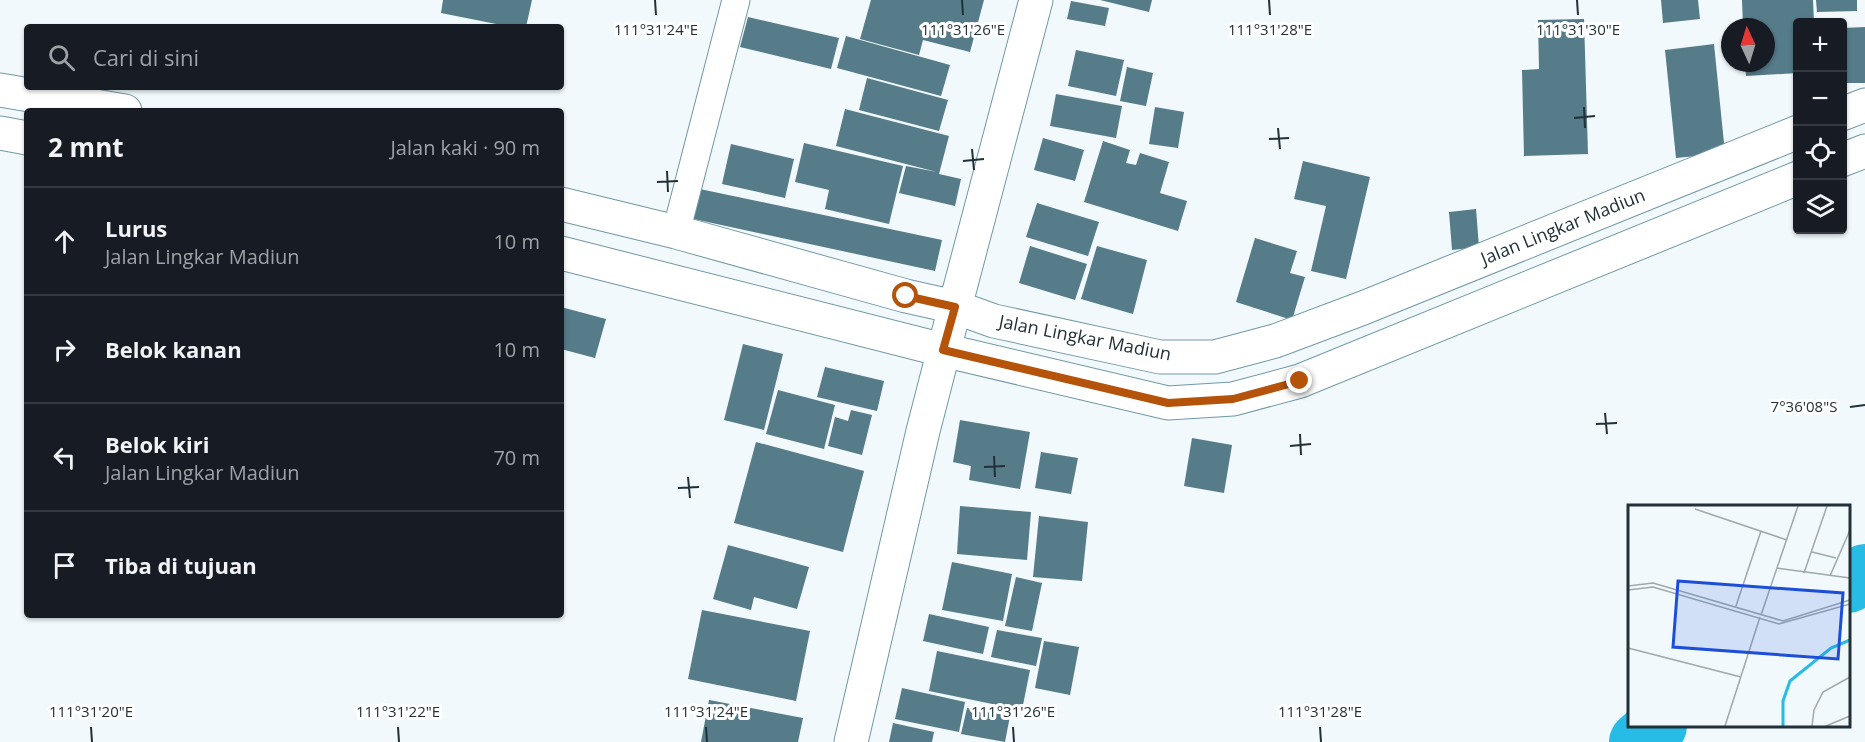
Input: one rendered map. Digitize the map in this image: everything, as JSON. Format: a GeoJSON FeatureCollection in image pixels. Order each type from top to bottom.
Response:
{"type":"FeatureCollection","features":[{"type":"Feature","properties":{"kind":"main road"},"geometry":{"type":"LineString","coordinates":[[850,742],[943,350],[1036,0]]}},
{"type":"Feature","properties":{"kind":"main road"},"geometry":{"type":"LineString","coordinates":[[0,90],[107,108]]}},
{"type":"Feature","properties":{"kind":"main road"},"geometry":{"type":"LineString","coordinates":[[1847,112],[1865,105]]}},
{"type":"Feature","properties":{"kind":"main road"},"geometry":{"type":"LineString","coordinates":[[0,133],[24,137]]}},
{"type":"Feature","properties":{"kind":"main road","name":"Jalan Lingkar Madiun"},"geometry":{"type":"LineString","coordinates":[[564,205],[676,232],[906,296],[955,307],[994,321],[1160,357],[1215,357],[1275,341],[1363,309],[1793,134]]}},
{"type":"Feature","properties":{"kind":"main road"},"geometry":{"type":"LineString","coordinates":[[1847,158],[1865,151]]}},
{"type":"Feature","properties":{"kind":"main road"},"geometry":{"type":"LineString","coordinates":[[564,254],[943,350],[1168,403],[1233,399],[1300,381],[1793,180]]}},
{"type":"Feature","properties":{"kind":"street"},"geometry":{"type":"LineString","coordinates":[[676,232],[736,0]]}},
{"type":"Feature","properties":{"kind":"building"},"geometry":{"type":"Polygon","coordinates":[[[443,0],[532,0],[527,24],[496,24],[441,13],[443,0]]]}},
{"type":"Feature","properties":{"kind":"building"},"geometry":{"type":"Polygon","coordinates":[[[871,0],[984,0],[970,52],[923,40],[919,55],[860,39],[871,0]]]}},
{"type":"Feature","properties":{"kind":"building"},"geometry":{"type":"Polygon","coordinates":[[[1100,0],[1152,0],[1149,12],[1100,0]]]}},
{"type":"Feature","properties":{"kind":"building"},"geometry":{"type":"Polygon","coordinates":[[[1661,0],[1698,0],[1700,19],[1663,23],[1661,0]]]}},
{"type":"Feature","properties":{"kind":"building"},"geometry":{"type":"Polygon","coordinates":[[[1742,0],[1813,0],[1814,18],[1793,18],[1793,73],[1746,76],[1746,72],[1775,72],[1775,18],[1743,18],[1742,0]]]}},
{"type":"Feature","properties":{"kind":"building"},"geometry":{"type":"Polygon","coordinates":[[[1816,0],[1857,0],[1857,11],[1817,12],[1816,0]]]}},
{"type":"Feature","properties":{"kind":"building"},"geometry":{"type":"Polygon","coordinates":[[[1071,1],[1109,8],[1105,26],[1067,19],[1071,1]]]}},
{"type":"Feature","properties":{"kind":"building"},"geometry":{"type":"Polygon","coordinates":[[[748,17],[839,38],[831,69],[740,47],[748,17]]]}},
{"type":"Feature","properties":{"kind":"building"},"geometry":{"type":"Polygon","coordinates":[[[1584,19],[1588,154],[1524,156],[1522,70],[1539,69],[1538,20],[1584,19]]]}},
{"type":"Feature","properties":{"kind":"building"},"geometry":{"type":"Polygon","coordinates":[[[1865,27],[1865,83],[1847,83],[1847,28],[1865,27]]]}},
{"type":"Feature","properties":{"kind":"building"},"geometry":{"type":"Polygon","coordinates":[[[846,36],[950,65],[941,96],[837,68],[846,36]]]}},
{"type":"Feature","properties":{"kind":"building"},"geometry":{"type":"Polygon","coordinates":[[[1714,44],[1725,153],[1676,158],[1665,50],[1714,44]]]}},
{"type":"Feature","properties":{"kind":"building"},"geometry":{"type":"Polygon","coordinates":[[[1076,50],[1124,60],[1116,96],[1068,86],[1076,50]]]}},
{"type":"Feature","properties":{"kind":"building"},"geometry":{"type":"Polygon","coordinates":[[[1127,67],[1153,73],[1146,106],[1120,101],[1127,67]]]}},
{"type":"Feature","properties":{"kind":"building"},"geometry":{"type":"Polygon","coordinates":[[[867,78],[948,100],[939,131],[859,110],[867,78]]]}},
{"type":"Feature","properties":{"kind":"building"},"geometry":{"type":"Polygon","coordinates":[[[1056,94],[1122,106],[1116,138],[1050,126],[1056,94]]]}},
{"type":"Feature","properties":{"kind":"building"},"geometry":{"type":"Polygon","coordinates":[[[1155,107],[1184,112],[1178,148],[1149,144],[1155,107]]]}},
{"type":"Feature","properties":{"kind":"building"},"geometry":{"type":"Polygon","coordinates":[[[845,109],[949,136],[939,174],[961,179],[955,206],[899,193],[906,166],[937,172],[836,146],[845,109]]]}},
{"type":"Feature","properties":{"kind":"building"},"geometry":{"type":"Polygon","coordinates":[[[1043,138],[1084,150],[1075,181],[1034,170],[1043,138]]]}},
{"type":"Feature","properties":{"kind":"building"},"geometry":{"type":"Polygon","coordinates":[[[1103,141],[1130,150],[1126,163],[1136,165],[1140,153],[1169,162],[1160,193],[1187,201],[1178,231],[1084,202],[1103,141]]]}},
{"type":"Feature","properties":{"kind":"building"},"geometry":{"type":"Polygon","coordinates":[[[804,143],[903,166],[889,224],[825,209],[829,190],[795,182],[804,143]]]}},
{"type":"Feature","properties":{"kind":"building"},"geometry":{"type":"Polygon","coordinates":[[[731,144],[794,159],[785,198],[722,184],[731,144]]]}},
{"type":"Feature","properties":{"kind":"building"},"geometry":{"type":"Polygon","coordinates":[[[1303,161],[1370,177],[1346,279],[1311,271],[1326,206],[1294,199],[1303,161]]]}},
{"type":"Feature","properties":{"kind":"building"},"geometry":{"type":"Polygon","coordinates":[[[695,188],[942,240],[935,271],[689,218],[695,188]]]}},
{"type":"Feature","properties":{"kind":"building"},"geometry":{"type":"Polygon","coordinates":[[[1037,203],[1099,222],[1088,256],[1026,237],[1037,203]]]}},
{"type":"Feature","properties":{"kind":"building"},"geometry":{"type":"Polygon","coordinates":[[[1476,209],[1479,247],[1452,250],[1449,212],[1476,209]]]}},
{"type":"Feature","properties":{"kind":"building"},"geometry":{"type":"Polygon","coordinates":[[[1255,238],[1297,251],[1290,273],[1305,277],[1292,320],[1236,302],[1255,238]]]}},
{"type":"Feature","properties":{"kind":"building"},"geometry":{"type":"Polygon","coordinates":[[[1030,246],[1087,264],[1075,300],[1019,283],[1030,246]]]}},
{"type":"Feature","properties":{"kind":"building"},"geometry":{"type":"Polygon","coordinates":[[[1097,246],[1147,260],[1133,314],[1081,299],[1097,246]]]}},
{"type":"Feature","properties":{"kind":"building"},"geometry":{"type":"Polygon","coordinates":[[[564,308],[606,319],[595,358],[564,350],[564,308]]]}},
{"type":"Feature","properties":{"kind":"building"},"geometry":{"type":"Polygon","coordinates":[[[743,344],[783,354],[764,430],[724,420],[743,344]]]}},
{"type":"Feature","properties":{"kind":"building"},"geometry":{"type":"Polygon","coordinates":[[[825,367],[884,381],[877,411],[817,397],[825,367]]]}},
{"type":"Feature","properties":{"kind":"building"},"geometry":{"type":"Polygon","coordinates":[[[778,390],[835,405],[824,449],[766,434],[778,390]]]}},
{"type":"Feature","properties":{"kind":"building"},"geometry":{"type":"Polygon","coordinates":[[[851,410],[872,415],[862,455],[828,446],[835,417],[848,421],[851,410]]]}},
{"type":"Feature","properties":{"kind":"building"},"geometry":{"type":"Polygon","coordinates":[[[960,420],[1030,432],[1020,489],[969,480],[971,466],[953,462],[960,420]]]}},
{"type":"Feature","properties":{"kind":"building"},"geometry":{"type":"Polygon","coordinates":[[[1192,438],[1232,445],[1224,493],[1184,486],[1192,438]]]}},
{"type":"Feature","properties":{"kind":"building"},"geometry":{"type":"Polygon","coordinates":[[[756,442],[864,471],[843,552],[734,523],[756,442]]]}},
{"type":"Feature","properties":{"kind":"building"},"geometry":{"type":"Polygon","coordinates":[[[1041,452],[1078,458],[1071,494],[1035,488],[1041,452]]]}},
{"type":"Feature","properties":{"kind":"building"},"geometry":{"type":"Polygon","coordinates":[[[960,506],[1031,512],[1027,560],[957,554],[960,506]]]}},
{"type":"Feature","properties":{"kind":"building"},"geometry":{"type":"Polygon","coordinates":[[[1039,516],[1088,522],[1082,581],[1033,577],[1039,516]]]}},
{"type":"Feature","properties":{"kind":"building"},"geometry":{"type":"Polygon","coordinates":[[[728,545],[809,567],[797,609],[754,597],[751,610],[713,599],[728,545]]]}},
{"type":"Feature","properties":{"kind":"building"},"geometry":{"type":"Polygon","coordinates":[[[952,562],[1012,574],[1003,621],[942,610],[952,562]]]}},
{"type":"Feature","properties":{"kind":"building"},"geometry":{"type":"Polygon","coordinates":[[[1016,577],[1042,583],[1032,631],[1005,626],[1016,577]]]}},
{"type":"Feature","properties":{"kind":"building"},"geometry":{"type":"Polygon","coordinates":[[[702,610],[810,631],[796,701],[688,679],[702,610]]]}},
{"type":"Feature","properties":{"kind":"building"},"geometry":{"type":"Polygon","coordinates":[[[929,614],[989,627],[983,654],[923,641],[929,614]]]}},
{"type":"Feature","properties":{"kind":"building"},"geometry":{"type":"Polygon","coordinates":[[[997,630],[1042,638],[1036,666],[991,657],[997,630]]]}},
{"type":"Feature","properties":{"kind":"building"},"geometry":{"type":"Polygon","coordinates":[[[1044,641],[1079,647],[1070,695],[1035,688],[1044,641]]]}},
{"type":"Feature","properties":{"kind":"building"},"geometry":{"type":"Polygon","coordinates":[[[937,651],[1030,670],[1022,710],[929,691],[937,651]]]}},
{"type":"Feature","properties":{"kind":"building"},"geometry":{"type":"Polygon","coordinates":[[[902,688],[965,702],[959,732],[895,719],[902,688]]]}},
{"type":"Feature","properties":{"kind":"building"},"geometry":{"type":"Polygon","coordinates":[[[709,700],[803,718],[798,742],[701,742],[709,700]]]}},
{"type":"Feature","properties":{"kind":"building"},"geometry":{"type":"Polygon","coordinates":[[[967,708],[1010,716],[1005,742],[961,734],[967,708]]]}},
{"type":"Feature","properties":{"kind":"building"},"geometry":{"type":"Polygon","coordinates":[[[893,723],[934,732],[932,742],[889,742],[893,723]]]}},
{"type":"Feature","properties":{"kind":"waterway"},"geometry":{"type":"LineString","coordinates":[[1850,582],[1865,574]]}},
{"type":"Feature","properties":{"kind":"waterway"},"geometry":{"type":"LineString","coordinates":[[1639,742],[1656,727]]}},
{"type":"Feature","properties":{"kind":"route"},"geometry":{"type":"LineString","coordinates":[[906,296],[955,307],[943,350],[1168,403],[1233,399],[1300,381]]}}]}
